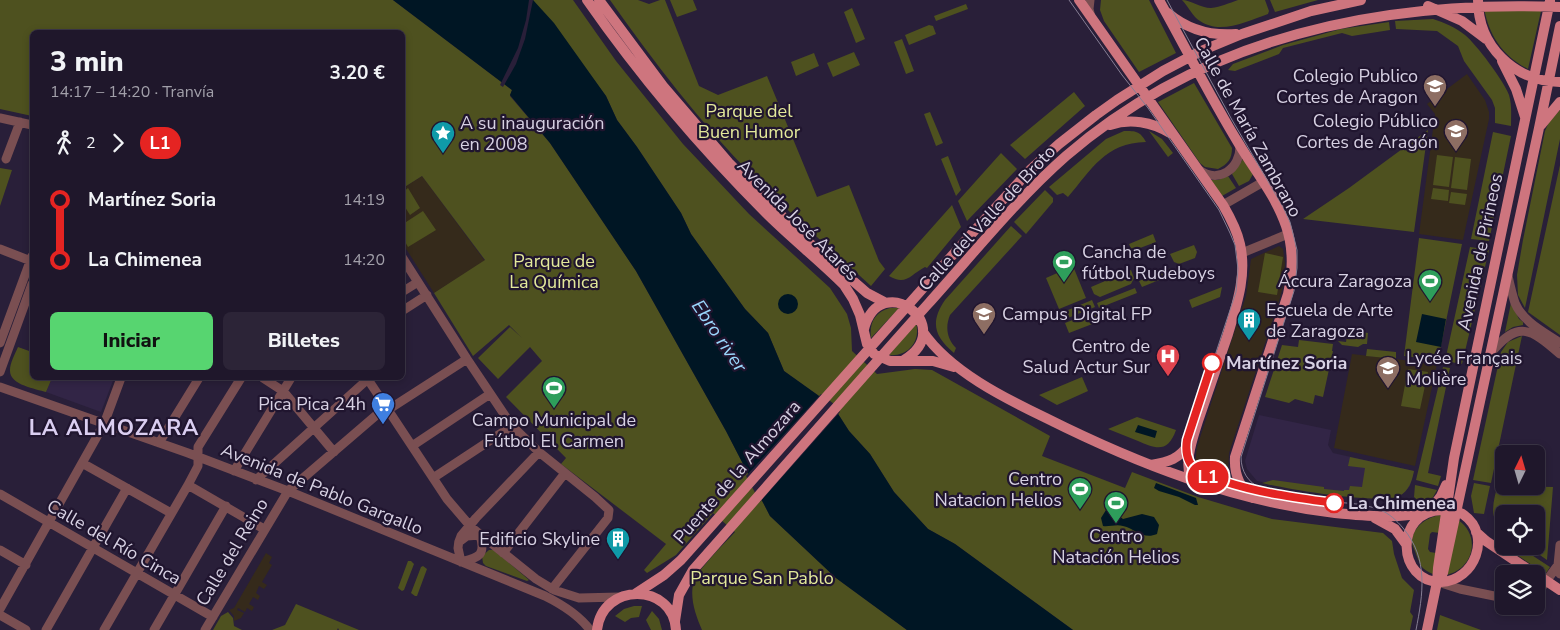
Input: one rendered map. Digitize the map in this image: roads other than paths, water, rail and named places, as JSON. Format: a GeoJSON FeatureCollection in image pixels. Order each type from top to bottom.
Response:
{"type":"FeatureCollection","features":[{"type":"Feature","properties":{"kind":"main road","name":"Avenida José Atarés"},"geometry":{"type":"LineString","coordinates":[[587,0],[656,92],[709,154],[766,212],[844,285],[853,299],[869,348]]}},
{"type":"Feature","properties":{"kind":"main road","name":"Avenida José Atarés"},"geometry":{"type":"LineString","coordinates":[[599,0],[663,86],[729,163],[806,240],[867,293],[886,303],[907,305]]}},
{"type":"Feature","properties":{"kind":"main road"},"geometry":{"type":"LineString","coordinates":[[1079,0],[1223,205],[1235,228],[1242,253],[1243,274],[1237,304],[1192,441],[1188,467],[1191,481]]}},
{"type":"Feature","properties":{"kind":"main road","name":"Calle de María Zambrano"},"geometry":{"type":"LineString","coordinates":[[1159,0],[1189,57],[1281,213],[1288,234],[1292,266],[1288,294],[1235,457],[1237,478],[1253,499]]}},
{"type":"Feature","properties":{"kind":"main road","name":"Calle del Valle de Broto"},"geometry":{"type":"LineString","coordinates":[[855,362],[1034,166],[1084,124],[1139,86],[1189,57],[1242,34],[1311,11],[1361,0]]}},
{"type":"Feature","properties":{"kind":"main road","name":"Calle del Valle de Broto"},"geometry":{"type":"LineString","coordinates":[[868,372],[1040,180],[1067,155],[1146,96],[1196,69],[1254,44],[1315,24],[1371,12],[1424,4],[1478,1],[1549,3],[1560,7]]}},
{"type":"Feature","properties":{"kind":"main road","name":"Avenida de Pirineos"},"geometry":{"type":"LineString","coordinates":[[1478,1],[1479,15],[1488,40],[1515,86],[1525,118]]}},
{"type":"Feature","properties":{"kind":"main road","name":"Avenida de Pirineos"},"geometry":{"type":"LineString","coordinates":[[1451,511],[1454,458],[1549,3]]}},
{"type":"Feature","properties":{"kind":"main road"},"geometry":{"type":"LineString","coordinates":[[1424,4],[1462,21],[1488,40]]}},
{"type":"Feature","properties":{"kind":"main road"},"geometry":{"type":"LineString","coordinates":[[1165,11],[1178,21],[1200,32],[1224,35],[1242,34]]}},
{"type":"Feature","properties":{"kind":"main road","name":"Avenida de Pirineos"},"geometry":{"type":"LineString","coordinates":[[1427,630],[1438,568],[1490,354],[1560,26]]}},
{"type":"Feature","properties":{"kind":"main road","name":"Avenida de Pirineos"},"geometry":{"type":"LineString","coordinates":[[1499,56],[1515,69],[1534,78],[1560,82]]}},
{"type":"Feature","properties":{"kind":"main road","name":"Avenida de Pirineos"},"geometry":{"type":"LineString","coordinates":[[1539,128],[1560,102]]}},
{"type":"Feature","properties":{"kind":"main road"},"geometry":{"type":"LineString","coordinates":[[1105,126],[1125,122],[1147,123],[1162,128],[1173,135]]}},
{"type":"Feature","properties":{"kind":"main road"},"geometry":{"type":"LineString","coordinates":[[864,329],[871,312],[886,303]]}},
{"type":"Feature","properties":{"kind":"main road"},"geometry":{"type":"LineString","coordinates":[[904,360],[915,352],[922,342],[923,332],[922,321],[918,314],[907,305]]}},
{"type":"Feature","properties":{"kind":"main road"},"geometry":{"type":"LineString","coordinates":[[923,332],[933,346],[960,369],[1028,410],[1080,435],[1191,481],[1253,499],[1314,510],[1373,517],[1414,515],[1429,512],[1451,511],[1468,518],[1478,540],[1477,554],[1468,570],[1450,580],[1437,582],[1426,578],[1416,570],[1408,559],[1406,544],[1413,524],[1429,512],[1441,496],[1454,458]]}},
{"type":"Feature","properties":{"kind":"main road"},"geometry":{"type":"LineString","coordinates":[[869,348],[880,358],[890,361],[933,361],[960,369]]}},
{"type":"Feature","properties":{"kind":"main road","name":"Puente de la Almozara"},"geometry":{"type":"LineString","coordinates":[[635,594],[664,575],[681,560],[855,362]]}},
{"type":"Feature","properties":{"kind":"main road","name":"Puente de la Almozara"},"geometry":{"type":"LineString","coordinates":[[677,627],[679,594],[693,570],[868,372]]}},
{"type":"Feature","properties":{"kind":"main road"},"geometry":{"type":"LineString","coordinates":[[1149,465],[1174,460],[1192,441]]}},
{"type":"Feature","properties":{"kind":"main road"},"geometry":{"type":"LineString","coordinates":[[1373,517],[1395,529],[1406,544]]}},
{"type":"Feature","properties":{"kind":"main road"},"geometry":{"type":"LineString","coordinates":[[1476,532],[1486,541],[1522,565]]}},
{"type":"Feature","properties":{"kind":"main road"},"geometry":{"type":"LineString","coordinates":[[1546,581],[1560,590]]}},
{"type":"Feature","properties":{"kind":"main road"},"geometry":{"type":"LineString","coordinates":[[597,630],[603,611],[619,597],[635,594],[646,595],[660,600],[667,607],[677,627]]}},
{"type":"Feature","properties":{"kind":"street"},"geometry":{"type":"LineString","coordinates":[[1090,0],[1091,18]]}},
{"type":"Feature","properties":{"kind":"street"},"geometry":{"type":"LineString","coordinates":[[0,118],[30,124]]}},
{"type":"Feature","properties":{"kind":"street"},"geometry":{"type":"LineString","coordinates":[[7,159],[20,122]]}},
{"type":"Feature","properties":{"kind":"street"},"geometry":{"type":"LineString","coordinates":[[1196,168],[1207,175],[1217,176],[1225,174],[1232,170],[1237,162],[1240,155],[1240,145]]}},
{"type":"Feature","properties":{"kind":"street"},"geometry":{"type":"LineString","coordinates":[[1223,205],[1263,182]]}},
{"type":"Feature","properties":{"kind":"street"},"geometry":{"type":"LineString","coordinates":[[1242,253],[1288,234]]}},
{"type":"Feature","properties":{"kind":"street"},"geometry":{"type":"LineString","coordinates":[[0,249],[30,257]]}},
{"type":"Feature","properties":{"kind":"street"},"geometry":{"type":"LineString","coordinates":[[405,262],[466,359],[512,426],[539,452],[609,510],[609,515],[554,590]]}},
{"type":"Feature","properties":{"kind":"street"},"geometry":{"type":"LineString","coordinates":[[0,343],[30,263]]}},
{"type":"Feature","properties":{"kind":"street"},"geometry":{"type":"LineString","coordinates":[[1507,274],[1515,302],[1521,313],[1528,321],[1560,343]]}},
{"type":"Feature","properties":{"kind":"street"},"geometry":{"type":"LineString","coordinates":[[405,290],[418,282]]}},
{"type":"Feature","properties":{"kind":"street"},"geometry":{"type":"LineString","coordinates":[[0,372],[30,290]]}},
{"type":"Feature","properties":{"kind":"street"},"geometry":{"type":"LineString","coordinates":[[405,309],[427,295]]}},
{"type":"Feature","properties":{"kind":"street"},"geometry":{"type":"LineString","coordinates":[[1490,354],[1506,336],[1520,331],[1532,334],[1560,354]]}},
{"type":"Feature","properties":{"kind":"street","name":"Calle del Reino"},"geometry":{"type":"LineString","coordinates":[[205,630],[288,491],[380,412],[388,409],[466,359]]}},
{"type":"Feature","properties":{"kind":"street"},"geometry":{"type":"LineString","coordinates":[[0,609],[104,424],[120,380]]}},
{"type":"Feature","properties":{"kind":"street"},"geometry":{"type":"LineString","coordinates":[[160,443],[198,380]]}},
{"type":"Feature","properties":{"kind":"street"},"geometry":{"type":"LineString","coordinates":[[104,630],[198,466],[198,447],[240,380]]}},
{"type":"Feature","properties":{"kind":"street"},"geometry":{"type":"LineString","coordinates":[[266,380],[282,391],[334,452]]}},
{"type":"Feature","properties":{"kind":"street"},"geometry":{"type":"LineString","coordinates":[[234,471],[290,380]]}},
{"type":"Feature","properties":{"kind":"street"},"geometry":{"type":"LineString","coordinates":[[256,480],[366,380]]}},
{"type":"Feature","properties":{"kind":"street"},"geometry":{"type":"LineString","coordinates":[[369,380],[452,506],[480,535],[536,579],[554,590],[579,598],[619,597]]}},
{"type":"Feature","properties":{"kind":"street","name":"Avenida de Pablo Gargallo"},"geometry":{"type":"LineString","coordinates":[[0,387],[160,443],[288,491],[461,562],[553,600],[583,622],[590,630]]}},
{"type":"Feature","properties":{"kind":"street"},"geometry":{"type":"LineString","coordinates":[[412,446],[490,394]]}},
{"type":"Feature","properties":{"kind":"street"},"geometry":{"type":"LineString","coordinates":[[433,478],[512,426]]}},
{"type":"Feature","properties":{"kind":"street"},"geometry":{"type":"LineString","coordinates":[[480,535],[483,546],[481,554],[477,558],[461,562],[458,550],[462,534],[539,452]]}},
{"type":"Feature","properties":{"kind":"street"},"geometry":{"type":"LineString","coordinates":[[82,463],[171,513]]}},
{"type":"Feature","properties":{"kind":"street"},"geometry":{"type":"LineString","coordinates":[[503,553],[565,473]]}},
{"type":"Feature","properties":{"kind":"street"},"geometry":{"type":"LineString","coordinates":[[188,485],[264,529]]}},
{"type":"Feature","properties":{"kind":"street"},"geometry":{"type":"LineString","coordinates":[[46,630],[127,488]]}},
{"type":"Feature","properties":{"kind":"street","name":"Calle del Río Cinca"},"geometry":{"type":"LineString","coordinates":[[0,494],[213,617]]}},
{"type":"Feature","properties":{"kind":"street"},"geometry":{"type":"LineString","coordinates":[[154,630],[226,506]]}},
{"type":"Feature","properties":{"kind":"street"},"geometry":{"type":"LineString","coordinates":[[459,542],[467,536],[480,535]]}},
{"type":"Feature","properties":{"kind":"street"},"geometry":{"type":"LineString","coordinates":[[1546,581],[1559,568],[1560,545]]}},
{"type":"Feature","properties":{"kind":"street"},"geometry":{"type":"LineString","coordinates":[[0,550],[26,565]]}},
{"type":"Feature","properties":{"kind":"street"},"geometry":{"type":"LineString","coordinates":[[1437,582],[1450,587],[1495,596]]}},
{"type":"Feature","properties":{"kind":"street"},"geometry":{"type":"LineString","coordinates":[[0,615],[26,630]]}},
{"type":"Feature","properties":{"kind":"water","name":"Ebro river"},"geometry":{"type":"Polygon","coordinates":[[[393,0],[533,0],[554,23],[606,96],[617,120],[681,213],[691,234],[745,309],[768,333],[784,371],[833,406],[849,431],[870,454],[894,492],[928,529],[955,544],[1073,630],[907,630],[836,578],[770,516],[726,431],[636,271],[550,143],[510,95],[512,90],[393,0]]]}},
{"type":"Feature","properties":{"kind":"water"},"geometry":{"type":"Polygon","coordinates":[[[788,294],[795,297],[798,304],[795,311],[788,314],[781,311],[778,304],[781,297],[788,294]]]}},
{"type":"Feature","properties":{"kind":"water"},"geometry":{"type":"Polygon","coordinates":[[[1422,314],[1446,319],[1441,347],[1416,342],[1422,314]]]}},
{"type":"Feature","properties":{"kind":"water"},"geometry":{"type":"Polygon","coordinates":[[[1138,425],[1157,431],[1155,438],[1135,432],[1138,425]]]}},
{"type":"Feature","properties":{"kind":"water"},"geometry":{"type":"Polygon","coordinates":[[[1156,483],[1196,498],[1198,505],[1159,491],[1154,488],[1156,483]]]}},
{"type":"Feature","properties":{"kind":"water"},"geometry":{"type":"Polygon","coordinates":[[[1106,510],[1112,511],[1123,519],[1142,514],[1154,517],[1159,525],[1157,534],[1148,536],[1120,525],[1103,526],[1101,518],[1106,510]]]}},
{"type":"Feature","properties":{"kind":"tram line"},"geometry":{"type":"LineString","coordinates":[[1069,0],[1122,75],[1148,108],[1219,210],[1235,245],[1238,269],[1236,292],[1187,440],[1186,449],[1189,461],[1203,475],[1234,485],[1319,501],[1373,507],[1390,515],[1403,528],[1411,540],[1420,564],[1422,590],[1416,630]]}},
{"type":"Feature","properties":{"kind":"tram line"},"geometry":{"type":"LineString","coordinates":[[1167,0],[1232,120],[1283,207],[1290,222],[1297,250],[1294,291],[1241,457],[1242,467],[1246,476],[1252,483],[1261,488]]}},
{"type":"Feature","properties":{"kind":"tram line","name":"L1"},"geometry":{"type":"LineString","coordinates":[[1212,363],[1187,440],[1186,452],[1189,462],[1196,471],[1242,487],[1294,498],[1334,503]]}},
{"type":"Feature","properties":{"kind":"place","name":"Colegio Publico Cortes de Aragon"},"geometry":{"type":"Point","coordinates":[1435,107]}},
{"type":"Feature","properties":{"kind":"place","name":"Colegio Público Cortes de Aragón"},"geometry":{"type":"Point","coordinates":[1456,152]}},
{"type":"Feature","properties":{"kind":"place","name":"A su inauguración en 2008"},"geometry":{"type":"Point","coordinates":[443,154]}},
{"type":"Feature","properties":{"kind":"place","name":"Cancha de fútbol Rudeboys"},"geometry":{"type":"Point","coordinates":[1064,283]}},
{"type":"Feature","properties":{"kind":"place","name":"Áccura Zaragoza"},"geometry":{"type":"Point","coordinates":[1430,302]}},
{"type":"Feature","properties":{"kind":"place","name":"Campus Digital FP"},"geometry":{"type":"Point","coordinates":[984,335]}},
{"type":"Feature","properties":{"kind":"place","name":"Escuela de Arte de Zaragoza"},"geometry":{"type":"Point","coordinates":[1249,341]}},
{"type":"Feature","properties":{"kind":"place","name":"Martínez Soria"},"geometry":{"type":"Point","coordinates":[1212,363]}},
{"type":"Feature","properties":{"kind":"place","name":"Centro de Salud Actur Sur"},"geometry":{"type":"Point","coordinates":[1168,377]}},
{"type":"Feature","properties":{"kind":"place","name":"Lycée Français Molière"},"geometry":{"type":"Point","coordinates":[1388,389]}},
{"type":"Feature","properties":{"kind":"place","name":"Campo Municipal de Fútbol El Carmen"},"geometry":{"type":"Point","coordinates":[554,409]}},
{"type":"Feature","properties":{"kind":"place","name":"Pica Pica 24h"},"geometry":{"type":"Point","coordinates":[383,425]}},
{"type":"Feature","properties":{"kind":"place","name":"La Chimenea"},"geometry":{"type":"Point","coordinates":[1334,503]}},
{"type":"Feature","properties":{"kind":"place","name":"Centro Natacion Helios"},"geometry":{"type":"Point","coordinates":[1080,510]}},
{"type":"Feature","properties":{"kind":"place","name":"Centro Natación Helios"},"geometry":{"type":"Point","coordinates":[1116,524]}},
{"type":"Feature","properties":{"kind":"place","name":"Edificio Skyline"},"geometry":{"type":"Point","coordinates":[618,560]}},
{"type":"Feature","properties":{"kind":"district","name":"LA ALMOZARA"},"geometry":{"type":"Point","coordinates":[114,428]}},
{"type":"Feature","properties":{"kind":"park label","name":"Parque del Buen Humor"},"geometry":{"type":"Point","coordinates":[749,121]}},
{"type":"Feature","properties":{"kind":"park label","name":"Parque de La Química"},"geometry":{"type":"Point","coordinates":[554,271]}},
{"type":"Feature","properties":{"kind":"park label","name":"Parque San Pablo"},"geometry":{"type":"Point","coordinates":[762,578]}}]}
